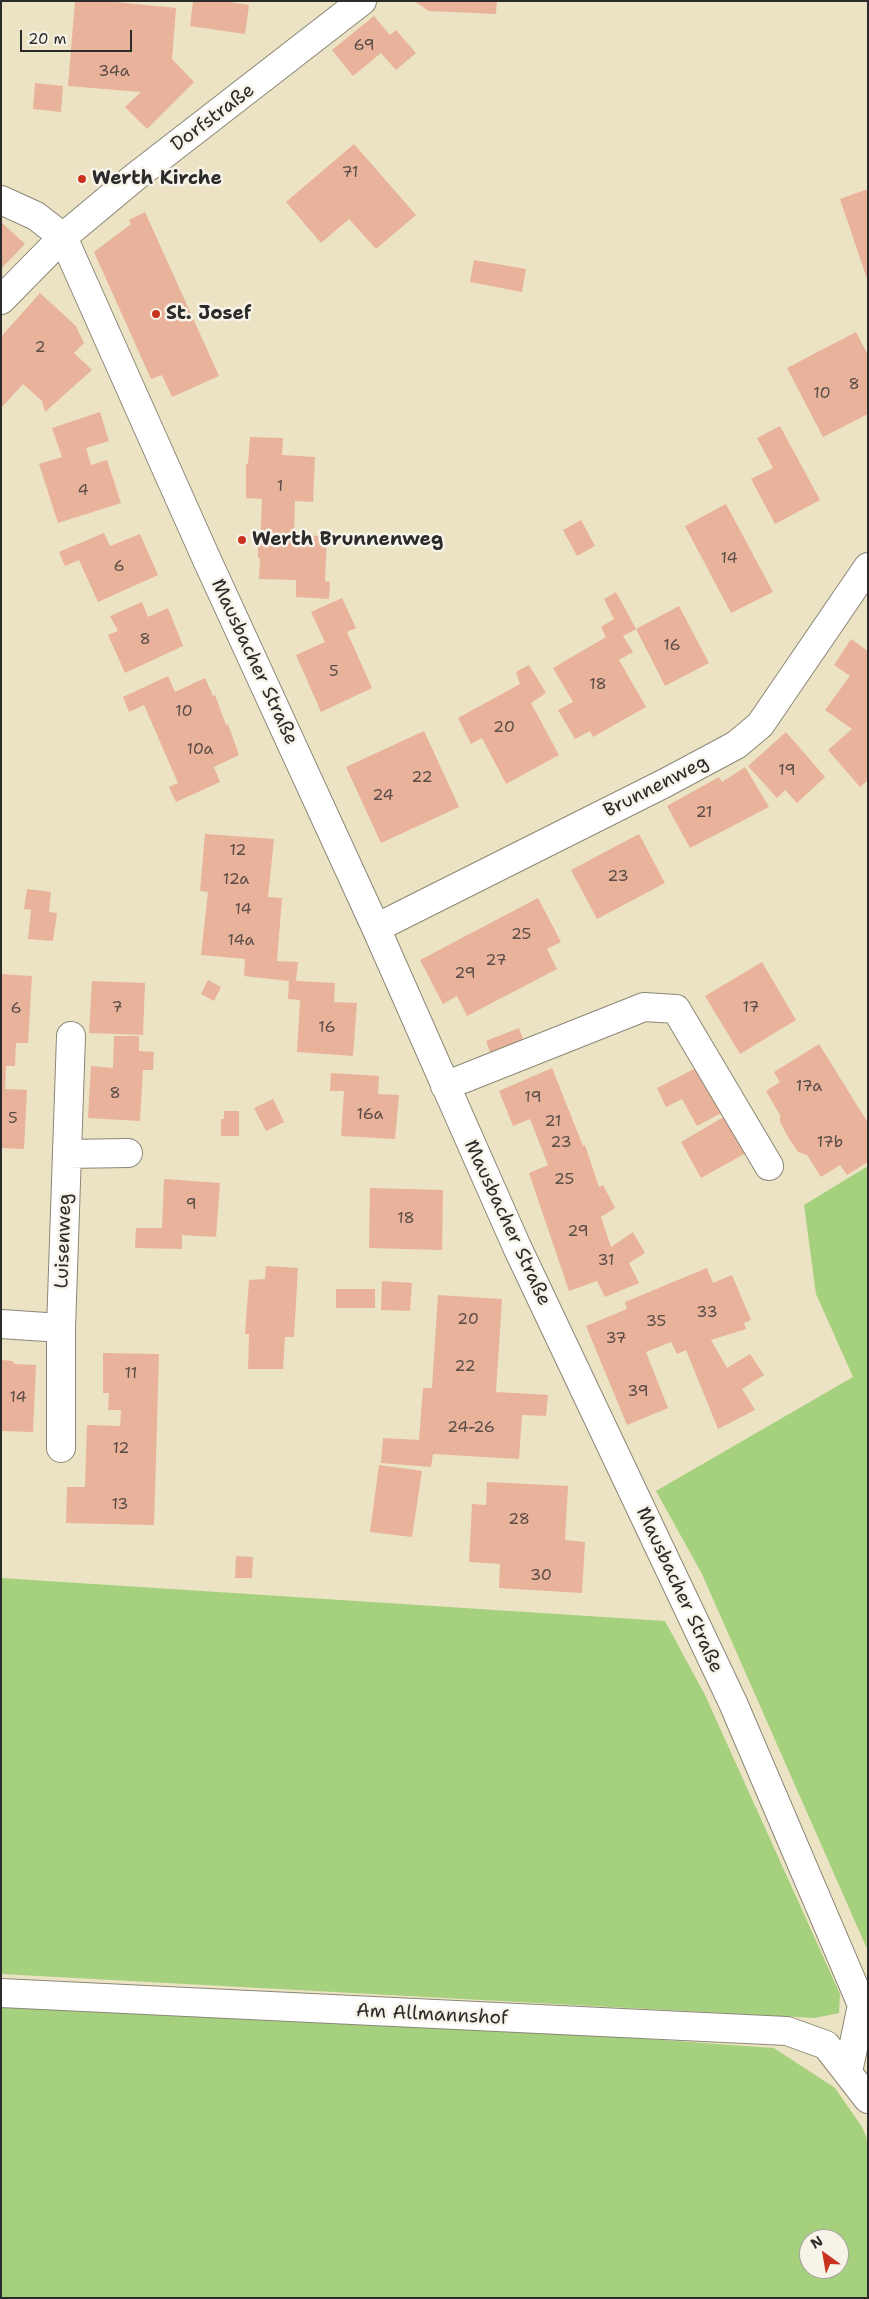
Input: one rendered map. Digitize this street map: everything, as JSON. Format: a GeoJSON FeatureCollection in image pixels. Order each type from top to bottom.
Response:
{"type":"FeatureCollection","features":[{"type":"Feature","properties":{"kind":"street","name":"Dorfstraße"},"geometry":{"type":"LineString","coordinates":[[1,300],[63,237],[135,177],[362,1]]}},
{"type":"Feature","properties":{"kind":"street"},"geometry":{"type":"LineString","coordinates":[[1,200],[36,216],[63,237]]}},
{"type":"Feature","properties":{"kind":"street","name":"Mausbacher Straße"},"geometry":{"type":"LineString","coordinates":[[63,237],[207,560],[376,928],[517,1247],[733,1703],[862,2005],[848,2072]]}},
{"type":"Feature","properties":{"kind":"street","name":"Brunnenweg"},"geometry":{"type":"LineString","coordinates":[[376,928],[666,783],[736,745],[760,725],[868,567]]}},
{"type":"Feature","properties":{"kind":"street"},"geometry":{"type":"LineString","coordinates":[[445,1086],[644,1007],[676,1009],[769,1166]]}},
{"type":"Feature","properties":{"kind":"street","name":"Luisenweg"},"geometry":{"type":"LineString","coordinates":[[60,1448],[61,1328],[71,1036]]}},
{"type":"Feature","properties":{"kind":"street"},"geometry":{"type":"LineString","coordinates":[[67,1154],[128,1153]]}},
{"type":"Feature","properties":{"kind":"street"},"geometry":{"type":"LineString","coordinates":[[1,1324],[61,1328]]}},
{"type":"Feature","properties":{"kind":"street","name":"Am Allmannshof"},"geometry":{"type":"LineString","coordinates":[[1,1993],[787,2031],[826,2045],[848,2072]]}},
{"type":"Feature","properties":{"kind":"street"},"geometry":{"type":"LineString","coordinates":[[848,2072],[868,2098]]}},
{"type":"Feature","properties":{"kind":"green space"},"geometry":{"type":"Polygon","coordinates":[[[868,1166],[868,1951],[702,1574],[656,1491],[853,1377],[816,1294],[804,1205],[868,1166]]]}},
{"type":"Feature","properties":{"kind":"green space"},"geometry":{"type":"Polygon","coordinates":[[[1,1578],[665,1621],[705,1695],[840,1994],[839,2013],[815,2018],[1,1974],[1,1578]]]}},
{"type":"Feature","properties":{"kind":"green space"},"geometry":{"type":"Polygon","coordinates":[[[1,1995],[47,1996],[774,2048],[835,2088],[862,2127],[868,2141],[868,2298],[1,2298],[1,1995]]]}},
{"type":"Feature","properties":{"kind":"building"},"geometry":{"type":"Polygon","coordinates":[[[75,1],[105,1],[176,8],[172,59],[194,82],[147,129],[125,107],[141,92],[68,86],[75,1]]]}},
{"type":"Feature","properties":{"kind":"building"},"geometry":{"type":"Polygon","coordinates":[[[193,1],[223,1],[249,5],[245,34],[190,26],[193,1]]]}},
{"type":"Feature","properties":{"kind":"building"},"geometry":{"type":"Polygon","coordinates":[[[414,1],[497,1],[496,14],[429,11],[414,1]]]}},
{"type":"Feature","properties":{"kind":"building"},"geometry":{"type":"Polygon","coordinates":[[[374,16],[390,35],[396,30],[416,53],[396,70],[381,53],[353,76],[332,50],[374,16]]]}},
{"type":"Feature","properties":{"kind":"building"},"geometry":{"type":"Polygon","coordinates":[[[35,83],[63,86],[61,112],[33,109],[35,83]]]}},
{"type":"Feature","properties":{"kind":"building"},"geometry":{"type":"Polygon","coordinates":[[[354,144],[416,215],[376,249],[349,219],[321,243],[286,202],[354,144]]]}},
{"type":"Feature","properties":{"kind":"building"},"geometry":{"type":"Polygon","coordinates":[[[868,189],[868,279],[867,279],[840,199],[868,189]]]}},
{"type":"Feature","properties":{"kind":"building","name":"St. Josef"},"geometry":{"type":"Polygon","coordinates":[[[145,212],[219,376],[172,397],[162,375],[151,379],[94,252],[131,224],[129,220],[145,212]]]}},
{"type":"Feature","properties":{"kind":"building"},"geometry":{"type":"Polygon","coordinates":[[[1,222],[25,244],[1,269],[1,222]]]}},
{"type":"Feature","properties":{"kind":"building"},"geometry":{"type":"Polygon","coordinates":[[[474,260],[526,269],[522,292],[470,282],[474,260]]]}},
{"type":"Feature","properties":{"kind":"building"},"geometry":{"type":"Polygon","coordinates":[[[40,293],[76,326],[84,343],[74,353],[92,370],[45,412],[42,401],[23,384],[1,408],[1,337],[40,293]]]}},
{"type":"Feature","properties":{"kind":"building"},"geometry":{"type":"Polygon","coordinates":[[[856,332],[868,355],[868,414],[823,437],[787,368],[856,332]]]}},
{"type":"Feature","properties":{"kind":"building"},"geometry":{"type":"Polygon","coordinates":[[[100,412],[109,441],[86,448],[91,465],[107,460],[121,503],[58,523],[39,464],[62,457],[52,428],[100,412]]]}},
{"type":"Feature","properties":{"kind":"building"},"geometry":{"type":"Polygon","coordinates":[[[780,426],[820,500],[775,524],[751,479],[773,468],[757,438],[780,426]]]}},
{"type":"Feature","properties":{"kind":"building"},"geometry":{"type":"Polygon","coordinates":[[[250,437],[283,438],[282,455],[315,457],[313,502],[295,501],[294,535],[327,536],[325,581],[330,582],[329,599],[296,597],[296,580],[259,579],[260,558],[258,558],[258,545],[260,545],[262,499],[246,498],[246,464],[248,464],[250,437]]]}},
{"type":"Feature","properties":{"kind":"building"},"geometry":{"type":"Polygon","coordinates":[[[726,504],[773,592],[731,613],[685,526],[726,504]]]}},
{"type":"Feature","properties":{"kind":"building"},"geometry":{"type":"Polygon","coordinates":[[[581,520],[595,546],[577,556],[563,530],[581,520]]]}},
{"type":"Feature","properties":{"kind":"building"},"geometry":{"type":"Polygon","coordinates":[[[104,533],[110,546],[140,534],[158,575],[98,602],[79,560],[65,566],[59,552],[104,533]]]}},
{"type":"Feature","properties":{"kind":"building"},"geometry":{"type":"Polygon","coordinates":[[[616,592],[636,629],[623,636],[633,652],[619,660],[646,707],[593,737],[590,731],[575,739],[558,710],[573,702],[553,668],[606,637],[601,627],[614,619],[604,599],[616,592]]]}},
{"type":"Feature","properties":{"kind":"building"},"geometry":{"type":"Polygon","coordinates":[[[342,598],[356,628],[347,632],[372,688],[321,712],[296,655],[325,642],[311,612],[342,598]]]}},
{"type":"Feature","properties":{"kind":"building"},"geometry":{"type":"Polygon","coordinates":[[[142,602],[148,617],[168,608],[183,646],[125,673],[108,635],[118,631],[110,616],[142,602]]]}},
{"type":"Feature","properties":{"kind":"building"},"geometry":{"type":"Polygon","coordinates":[[[679,606],[709,663],[665,686],[636,629],[679,606]]]}},
{"type":"Feature","properties":{"kind":"building"},"geometry":{"type":"Polygon","coordinates":[[[851,639],[868,651],[868,780],[860,787],[828,750],[852,729],[825,710],[850,676],[834,665],[851,639]]]}},
{"type":"Feature","properties":{"kind":"building"},"geometry":{"type":"Polygon","coordinates":[[[529,665],[546,693],[531,703],[559,755],[506,784],[482,738],[471,744],[458,718],[520,684],[516,672],[529,665]]]}},
{"type":"Feature","properties":{"kind":"building"},"geometry":{"type":"Polygon","coordinates":[[[168,676],[175,692],[205,678],[213,696],[215,695],[226,725],[228,724],[239,755],[214,767],[220,782],[176,802],[169,787],[178,783],[144,705],[129,712],[123,697],[168,676]]]}},
{"type":"Feature","properties":{"kind":"building"},"geometry":{"type":"Polygon","coordinates":[[[424,731],[459,807],[381,843],[346,767],[424,731]]]}},
{"type":"Feature","properties":{"kind":"building"},"geometry":{"type":"Polygon","coordinates":[[[786,732],[825,777],[797,803],[785,790],[777,798],[748,766],[786,732]]]}},
{"type":"Feature","properties":{"kind":"building"},"geometry":{"type":"Polygon","coordinates":[[[745,767],[769,807],[690,848],[667,806],[719,777],[722,782],[745,767]]]}},
{"type":"Feature","properties":{"kind":"building"},"geometry":{"type":"Polygon","coordinates":[[[205,834],[274,839],[268,897],[282,898],[277,961],[298,962],[296,981],[335,983],[334,1002],[357,1003],[353,1056],[297,1052],[300,1000],[288,999],[289,981],[244,976],[245,959],[201,955],[208,892],[200,891],[205,834]]]}},
{"type":"Feature","properties":{"kind":"building"},"geometry":{"type":"Polygon","coordinates":[[[639,834],[665,883],[597,919],[571,870],[639,834]]]}},
{"type":"Feature","properties":{"kind":"building"},"geometry":{"type":"Polygon","coordinates":[[[27,889],[51,892],[49,912],[57,913],[53,941],[28,939],[31,910],[24,909],[27,889]]]}},
{"type":"Feature","properties":{"kind":"building"},"geometry":{"type":"Polygon","coordinates":[[[538,898],[561,942],[547,949],[557,969],[467,1016],[457,996],[443,1004],[420,960],[538,898]]]}},
{"type":"Feature","properties":{"kind":"building"},"geometry":{"type":"Polygon","coordinates":[[[762,962],[796,1020],[740,1054],[705,996],[762,962]]]}},
{"type":"Feature","properties":{"kind":"building"},"geometry":{"type":"Polygon","coordinates":[[[1,974],[32,976],[28,1043],[16,1043],[15,1066],[6,1066],[5,1089],[27,1090],[24,1149],[1,1148],[1,974]]]}},
{"type":"Feature","properties":{"kind":"building"},"geometry":{"type":"Polygon","coordinates":[[[208,980],[221,987],[214,1001],[201,994],[208,980]]]}},
{"type":"Feature","properties":{"kind":"building"},"geometry":{"type":"Polygon","coordinates":[[[92,981],[145,983],[143,1035],[89,1033],[92,981]]]}},
{"type":"Feature","properties":{"kind":"building"},"geometry":{"type":"Polygon","coordinates":[[[519,1028],[525,1045],[492,1058],[486,1041],[519,1028]]]}},
{"type":"Feature","properties":{"kind":"building"},"geometry":{"type":"Polygon","coordinates":[[[114,1036],[139,1036],[139,1051],[154,1052],[153,1070],[143,1070],[140,1121],[88,1118],[91,1066],[113,1068],[114,1036]]]}},
{"type":"Feature","properties":{"kind":"building"},"geometry":{"type":"Polygon","coordinates":[[[819,1044],[868,1123],[868,1162],[847,1175],[840,1165],[821,1177],[807,1155],[798,1152],[788,1137],[780,1122],[780,1115],[766,1091],[780,1082],[774,1072],[819,1044]]]}},
{"type":"Feature","properties":{"kind":"building"},"geometry":{"type":"Polygon","coordinates":[[[552,1068],[583,1146],[585,1145],[599,1187],[603,1185],[615,1208],[601,1217],[611,1247],[633,1232],[645,1253],[629,1263],[639,1283],[605,1297],[597,1281],[569,1291],[529,1173],[548,1165],[530,1119],[513,1126],[499,1091],[552,1068]]]}},
{"type":"Feature","properties":{"kind":"building"},"geometry":{"type":"Polygon","coordinates":[[[696,1068],[705,1087],[710,1084],[725,1111],[697,1126],[682,1099],[666,1107],[657,1088],[696,1068]]]}},
{"type":"Feature","properties":{"kind":"building"},"geometry":{"type":"Polygon","coordinates":[[[331,1073],[379,1076],[378,1094],[399,1095],[395,1139],[341,1136],[344,1091],[330,1091],[331,1073]]]}},
{"type":"Feature","properties":{"kind":"building"},"geometry":{"type":"Polygon","coordinates":[[[273,1099],[284,1122],[266,1131],[254,1108],[273,1099]]]}},
{"type":"Feature","properties":{"kind":"building"},"geometry":{"type":"Polygon","coordinates":[[[224,1111],[239,1111],[239,1136],[221,1136],[221,1119],[224,1119],[224,1111]]]}},
{"type":"Feature","properties":{"kind":"building"},"geometry":{"type":"Polygon","coordinates":[[[727,1115],[748,1152],[701,1178],[681,1142],[727,1115]]]}},
{"type":"Feature","properties":{"kind":"building"},"geometry":{"type":"Polygon","coordinates":[[[164,1179],[220,1183],[216,1237],[182,1235],[182,1249],[135,1248],[136,1228],[162,1228],[164,1179]]]}},
{"type":"Feature","properties":{"kind":"building"},"geometry":{"type":"Polygon","coordinates":[[[370,1188],[443,1190],[442,1250],[369,1248],[370,1188]]]}},
{"type":"Feature","properties":{"kind":"building"},"geometry":{"type":"Polygon","coordinates":[[[266,1266],[298,1268],[294,1337],[285,1337],[283,1369],[248,1369],[249,1334],[245,1334],[249,1280],[265,1279],[266,1266]]]}},
{"type":"Feature","properties":{"kind":"building"},"geometry":{"type":"Polygon","coordinates":[[[707,1268],[713,1283],[732,1275],[751,1320],[744,1323],[746,1329],[711,1340],[727,1368],[750,1354],[764,1375],[742,1389],[755,1410],[718,1429],[686,1350],[677,1354],[671,1342],[646,1352],[668,1408],[627,1425],[586,1326],[627,1309],[625,1302],[707,1268]]]}},
{"type":"Feature","properties":{"kind":"building"},"geometry":{"type":"Polygon","coordinates":[[[382,1281],[412,1283],[410,1311],[381,1310],[382,1281]]]}},
{"type":"Feature","properties":{"kind":"building"},"geometry":{"type":"Polygon","coordinates":[[[336,1289],[375,1289],[375,1308],[336,1308],[336,1289]]]}},
{"type":"Feature","properties":{"kind":"building"},"geometry":{"type":"Polygon","coordinates":[[[438,1295],[502,1299],[496,1392],[548,1395],[546,1416],[522,1415],[519,1459],[433,1454],[431,1467],[381,1463],[383,1438],[419,1440],[423,1388],[432,1388],[438,1295]]]}},
{"type":"Feature","properties":{"kind":"building"},"geometry":{"type":"Polygon","coordinates":[[[103,1353],[159,1354],[154,1525],[66,1523],[67,1487],[85,1487],[87,1425],[120,1426],[121,1410],[108,1410],[109,1393],[103,1393],[103,1353]]]}},
{"type":"Feature","properties":{"kind":"building"},"geometry":{"type":"Polygon","coordinates":[[[1,1360],[12,1361],[15,1364],[36,1365],[33,1432],[1,1431],[1,1360]]]}},
{"type":"Feature","properties":{"kind":"building"},"geometry":{"type":"Polygon","coordinates":[[[379,1465],[422,1471],[412,1537],[370,1532],[379,1465]]]}},
{"type":"Feature","properties":{"kind":"building"},"geometry":{"type":"Polygon","coordinates":[[[487,1482],[568,1486],[565,1540],[585,1542],[582,1593],[499,1588],[500,1564],[469,1562],[472,1504],[486,1505],[487,1482]]]}},
{"type":"Feature","properties":{"kind":"building"},"geometry":{"type":"Polygon","coordinates":[[[236,1556],[253,1557],[252,1578],[235,1578],[236,1556]]]}},
{"type":"Feature","properties":{"kind":"place","name":"Werth Kirche"},"geometry":{"type":"Point","coordinates":[82,179]}},
{"type":"Feature","properties":{"kind":"place","name":"St. Josef"},"geometry":{"type":"Point","coordinates":[156,314]}},
{"type":"Feature","properties":{"kind":"place","name":"Werth Brunnenweg"},"geometry":{"type":"Point","coordinates":[242,540]}}]}
